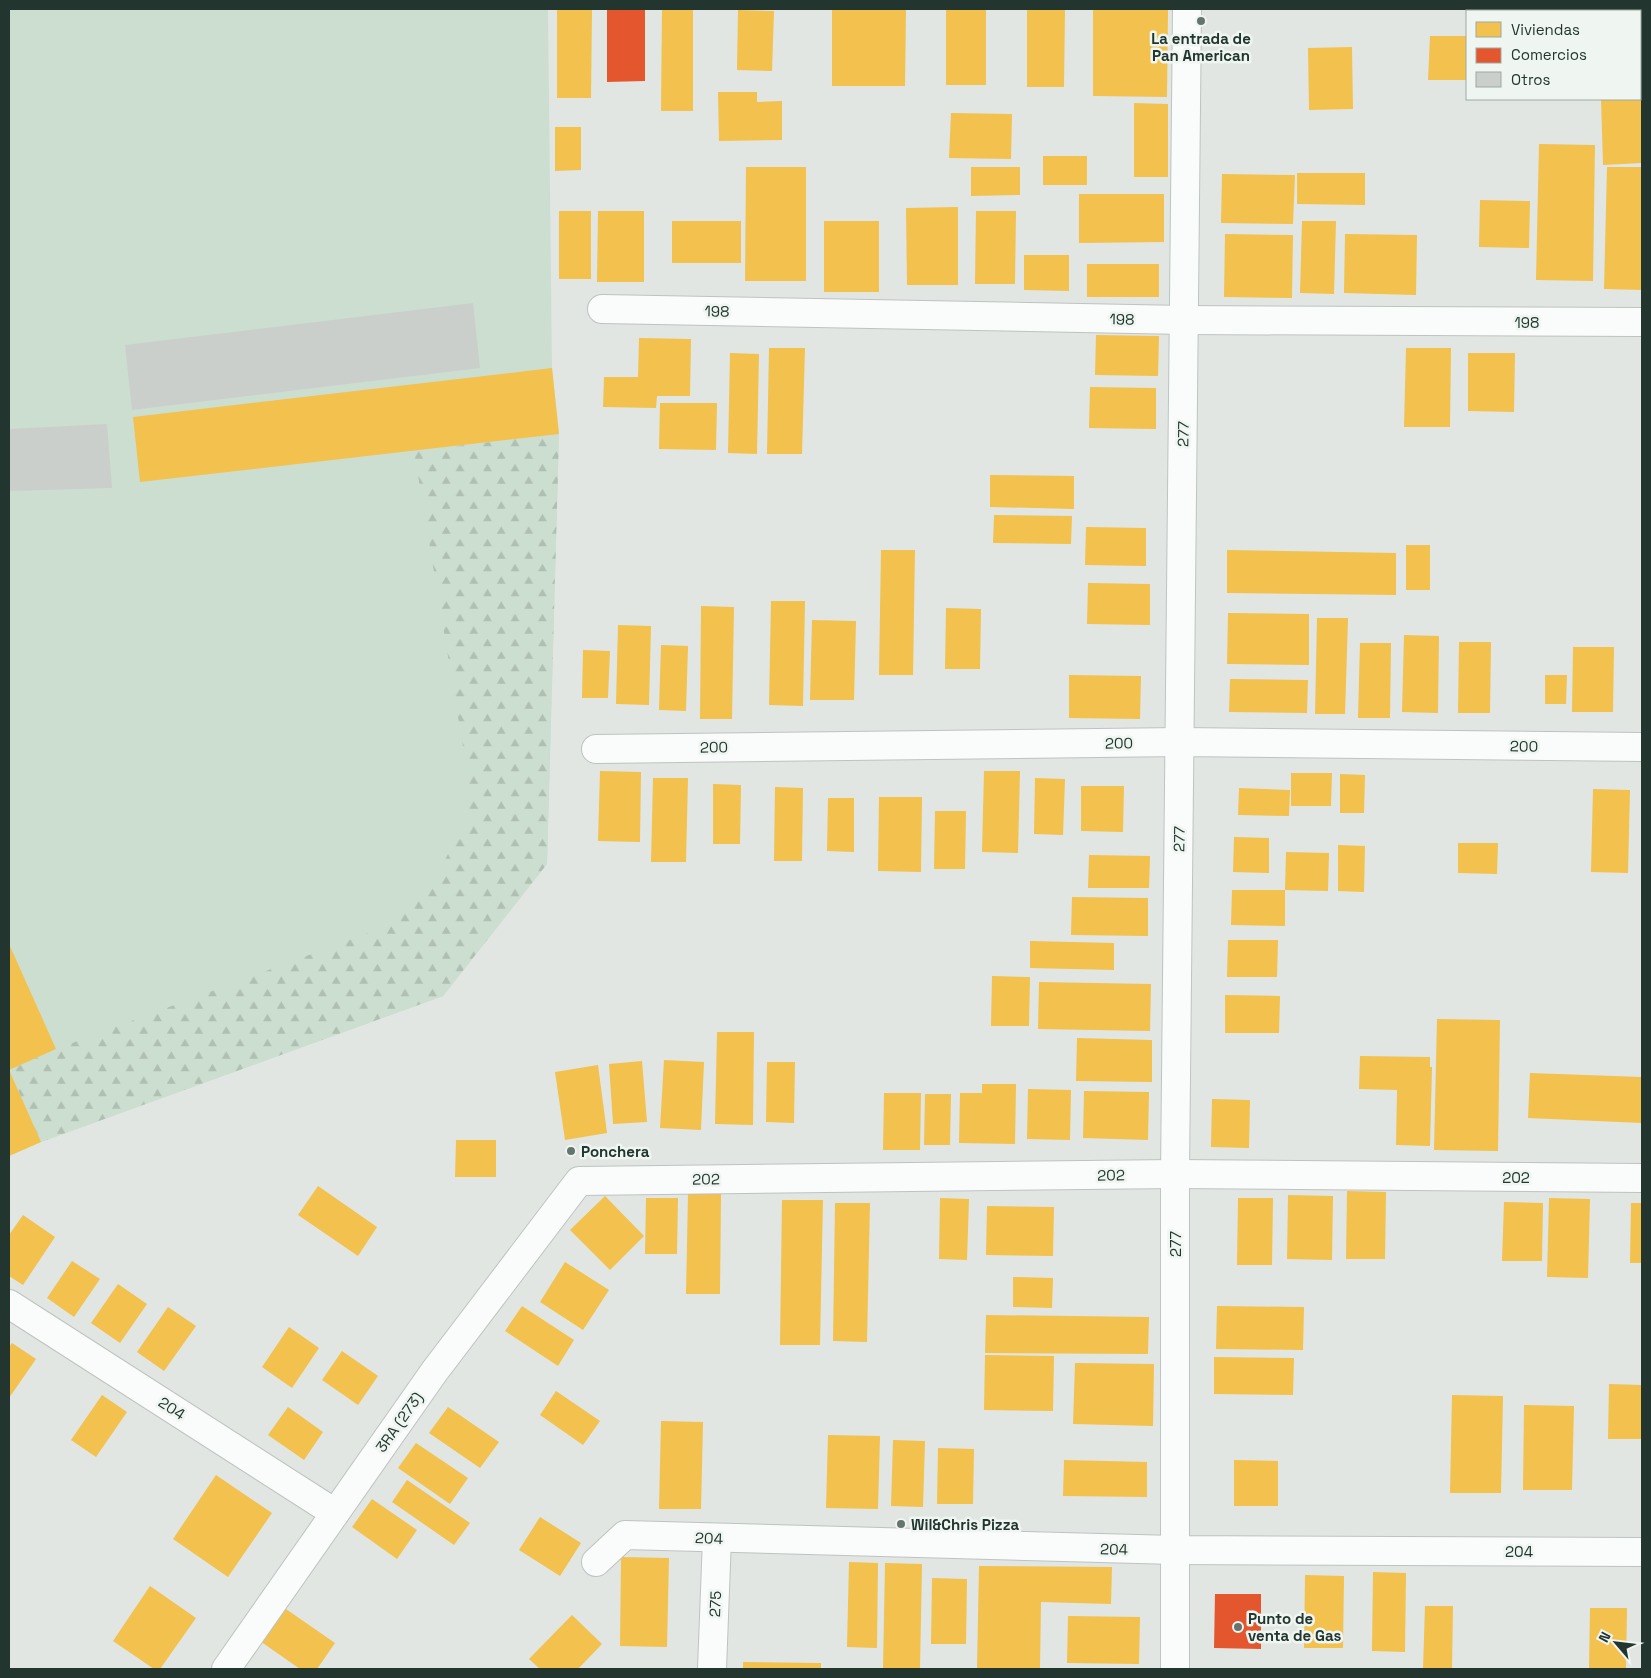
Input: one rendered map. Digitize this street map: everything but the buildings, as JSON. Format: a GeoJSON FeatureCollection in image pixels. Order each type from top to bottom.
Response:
{"type":"FeatureCollection","features":[{"type":"Feature","properties":{"kind":"street","name":"277"},"geometry":{"type":"LineString","coordinates":[[1175,1669],[1175,1174],[1187,9]]}},
{"type":"Feature","properties":{"kind":"street","name":"198"},"geometry":{"type":"LineString","coordinates":[[602,309],[1184,320],[1642,322]]}},
{"type":"Feature","properties":{"kind":"street","name":"200"},"geometry":{"type":"LineString","coordinates":[[596,749],[1180,742],[1642,747]]}},
{"type":"Feature","properties":{"kind":"street","name":"202"},"geometry":{"type":"LineString","coordinates":[[579,1181],[1175,1174],[1642,1178]]}},
{"type":"Feature","properties":{"kind":"street","name":"3RA (273)"},"geometry":{"type":"LineString","coordinates":[[226,1669],[434,1372],[579,1181]]}},
{"type":"Feature","properties":{"kind":"street","name":"204"},"geometry":{"type":"LineString","coordinates":[[9,1304],[335,1513]]}},
{"type":"Feature","properties":{"kind":"street","name":"204"},"geometry":{"type":"LineString","coordinates":[[596,1562],[625,1535],[1175,1550],[1642,1552]]}},
{"type":"Feature","properties":{"kind":"street","name":"275"},"geometry":{"type":"LineString","coordinates":[[712,1669],[717,1538]]}},
{"type":"Feature","properties":{"kind":"green space"},"geometry":{"type":"Polygon","coordinates":[[[9,9],[548,9],[552,368],[559,434],[547,864],[443,996],[41,1142],[9,1156],[9,9]]]}},
{"type":"Feature","properties":{"kind":"green space"},"geometry":{"type":"Polygon","coordinates":[[[559,434],[547,864],[443,996],[41,1142],[9,1070],[56,1049],[387,926],[435,880],[466,818],[464,753],[414,451],[559,434]]]}},
{"type":"Feature","properties":{"kind":"place","name":"La entrada de Pan American"},"geometry":{"type":"Point","coordinates":[1201,21]}},
{"type":"Feature","properties":{"kind":"place","name":"Ponchera"},"geometry":{"type":"Point","coordinates":[571,1151]}},
{"type":"Feature","properties":{"kind":"place","name":"Wil&Chris Pizza"},"geometry":{"type":"Point","coordinates":[901,1524]}},
{"type":"Feature","properties":{"kind":"place","name":"Punto de venta de Gas"},"geometry":{"type":"Point","coordinates":[1238,1627]}}]}
